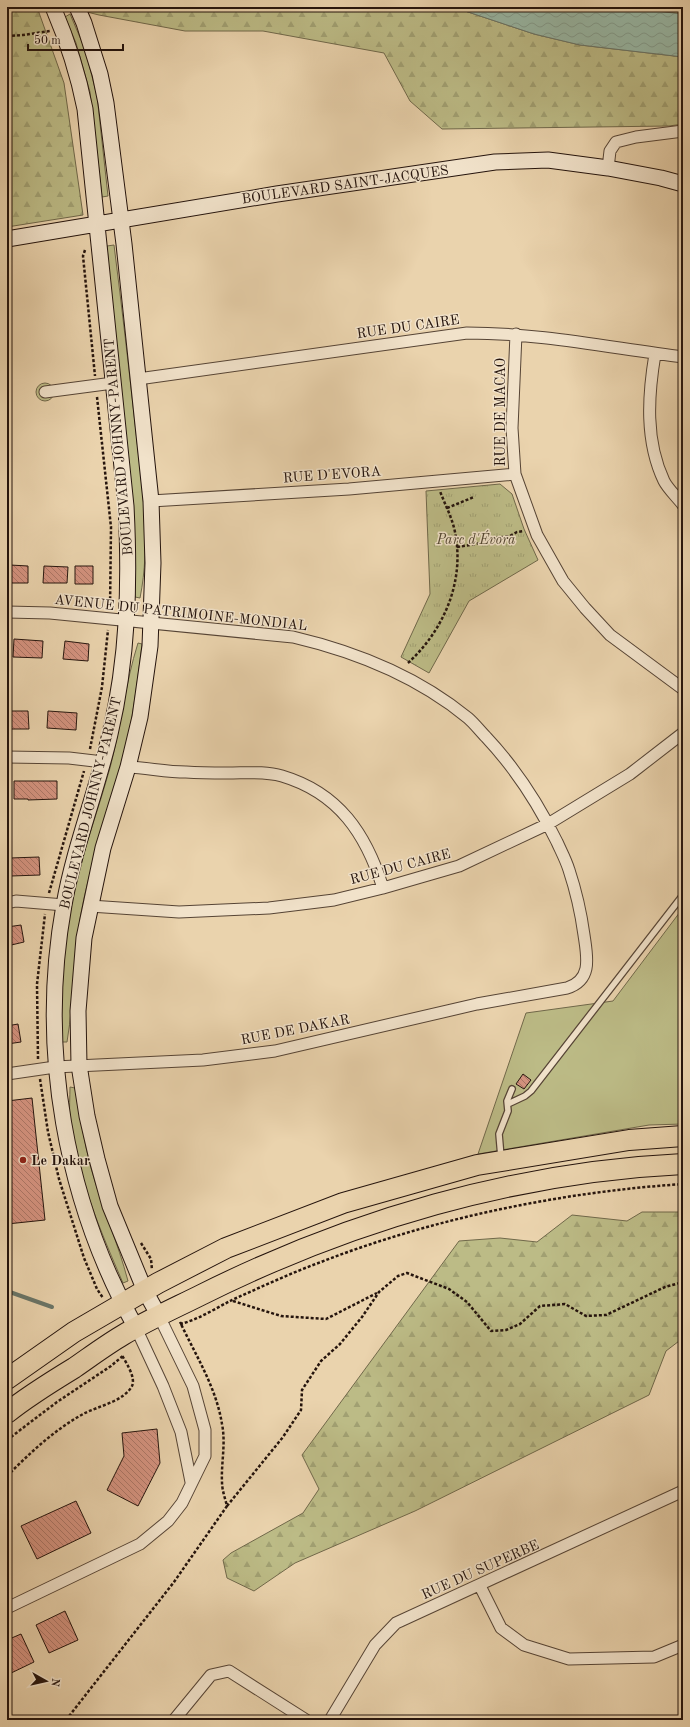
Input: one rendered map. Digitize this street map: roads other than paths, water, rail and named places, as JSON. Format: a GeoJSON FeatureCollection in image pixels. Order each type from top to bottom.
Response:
{"type":"FeatureCollection","features":[{"type":"Feature","properties":{"kind":"highway"},"geometry":{"type":"LineString","coordinates":[[7,1379],[74,1332],[113,1301],[145,1291],[226,1248],[343,1203],[477,1165],[629,1140],[683,1136]]}},
{"type":"Feature","properties":{"kind":"highway"},"geometry":{"type":"LineString","coordinates":[[7,1413],[136,1328],[239,1276],[294,1251],[351,1230],[399,1214],[487,1191],[560,1177],[634,1167],[683,1164]]}},
{"type":"Feature","properties":{"kind":"street","name":"BOULEVARD JOHNNY-PARENT"},"geometry":{"type":"LineString","coordinates":[[53,7],[62,28],[79,78],[85,109],[126,506],[128,551],[127,621],[121,674],[111,731],[76,854],[64,905],[56,964],[54,1009],[55,1067],[63,1124],[72,1162],[113,1301],[136,1328]]}},
{"type":"Feature","properties":{"kind":"street","name":"BOULEVARD JOHNNY-PARENT"},"geometry":{"type":"LineString","coordinates":[[77,7],[84,22],[100,74],[106,103],[124,244],[151,501],[153,563],[146,677],[140,717],[128,767],[103,848],[90,906],[80,972],[78,1011],[79,1065],[87,1116],[96,1159],[110,1206],[145,1291],[159,1316]]}},
{"type":"Feature","properties":{"kind":"street"},"geometry":{"type":"LineString","coordinates":[[608,168],[610,151],[616,142],[636,137],[683,132]]}},
{"type":"Feature","properties":{"kind":"street","name":"BOULEVARD SAINT-JACQUES"},"geometry":{"type":"LineString","coordinates":[[7,239],[284,192],[495,162],[548,160],[608,168],[661,178],[683,184]]}},
{"type":"Feature","properties":{"kind":"street","name":"RUE DU CAIRE"},"geometry":{"type":"LineString","coordinates":[[138,379],[467,333],[516,334],[683,357]]}},
{"type":"Feature","properties":{"kind":"street","name":"RUE DE MACAO"},"geometry":{"type":"LineString","coordinates":[[516,334],[512,428],[515,474],[535,529],[563,581],[584,608],[610,635],[683,689]]}},
{"type":"Feature","properties":{"kind":"street"},"geometry":{"type":"LineString","coordinates":[[655,354],[651,376],[649,410],[652,447],[664,482],[683,505]]}},
{"type":"Feature","properties":{"kind":"street"},"geometry":{"type":"LineString","coordinates":[[45,392],[113,383]]}},
{"type":"Feature","properties":{"kind":"street","name":"RUE D'EVORA"},"geometry":{"type":"LineString","coordinates":[[151,501],[348,489],[515,474]]}},
{"type":"Feature","properties":{"kind":"street","name":"AVENUE DU PATRIMOINE-MONDIAL"},"geometry":{"type":"LineString","coordinates":[[7,612],[50,613],[150,622],[293,638],[327,645],[400,673],[439,697],[468,718],[499,751],[526,786],[548,824],[569,868],[580,908],[588,958],[582,979]]}},
{"type":"Feature","properties":{"kind":"street","name":"RUE DU CAIRE"},"geometry":{"type":"LineString","coordinates":[[90,906],[179,912],[269,908],[334,900],[383,888],[459,866],[548,824],[630,774],[683,733]]}},
{"type":"Feature","properties":{"kind":"street"},"geometry":{"type":"LineString","coordinates":[[7,757],[69,758],[103,762]]}},
{"type":"Feature","properties":{"kind":"street"},"geometry":{"type":"LineString","coordinates":[[128,767],[181,772],[251,772],[282,776],[308,786],[338,806],[357,829],[375,863],[383,888]]}},
{"type":"Feature","properties":{"kind":"street"},"geometry":{"type":"LineString","coordinates":[[7,903],[16,901],[64,905]]}},
{"type":"Feature","properties":{"kind":"street","name":"RUE DE DAKAR"},"geometry":{"type":"LineString","coordinates":[[7,1074],[55,1067],[203,1060],[275,1051],[477,1004],[567,988],[576,985],[582,979]]}},
{"type":"Feature","properties":{"kind":"street"},"geometry":{"type":"LineString","coordinates":[[7,1608],[140,1544],[168,1521],[182,1503],[205,1456],[205,1430],[193,1386],[159,1316]]}},
{"type":"Feature","properties":{"kind":"street"},"geometry":{"type":"LineString","coordinates":[[136,1328],[163,1386],[181,1432],[191,1482]]}},
{"type":"Feature","properties":{"kind":"street","name":"RUE DU SUPERBE"},"geometry":{"type":"LineString","coordinates":[[330,1720],[375,1645],[396,1623],[480,1586],[683,1492]]}},
{"type":"Feature","properties":{"kind":"street"},"geometry":{"type":"LineString","coordinates":[[480,1586],[501,1628],[524,1645],[569,1659],[654,1657],[683,1645]]}},
{"type":"Feature","properties":{"kind":"street"},"geometry":{"type":"LineString","coordinates":[[174,1720],[211,1675],[229,1670],[306,1720]]}},
{"type":"Feature","properties":{"kind":"lane"},"geometry":{"type":"LineString","coordinates":[[508,1104],[525,1096],[531,1091],[683,895]]}},
{"type":"Feature","properties":{"kind":"lane"},"geometry":{"type":"LineString","coordinates":[[502,1161],[499,1134],[508,1111],[508,1095],[512,1089]]}},
{"type":"Feature","properties":{"kind":"water"},"geometry":{"type":"Polygon","coordinates":[[[453,7],[618,7],[683,14],[683,57],[580,45],[534,34],[453,7]]]}},
{"type":"Feature","properties":{"kind":"waterway"},"geometry":{"type":"LineString","coordinates":[[7,1291],[52,1307]]}},
{"type":"Feature","properties":{"kind":"place","name":"Le Dakar"},"geometry":{"type":"Point","coordinates":[23,1160]}},
{"type":"Feature","properties":{"kind":"park label","name":"Parc d'Évora"},"geometry":{"type":"Point","coordinates":[476,539]}}]}
